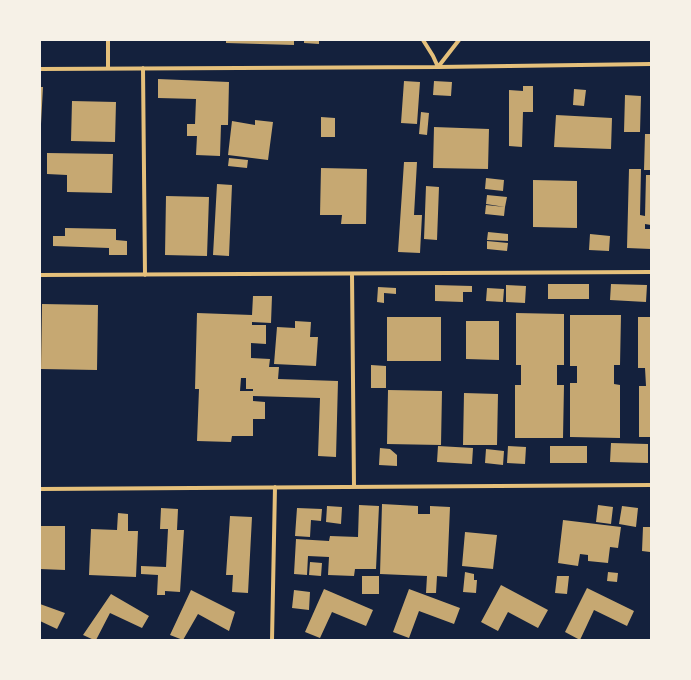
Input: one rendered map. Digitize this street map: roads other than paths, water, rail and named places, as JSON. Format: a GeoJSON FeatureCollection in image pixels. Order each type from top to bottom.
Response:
{"type":"FeatureCollection","features":[{"type":"Feature","properties":{"kind":"street"},"geometry":{"type":"LineString","coordinates":[[108,40],[108,68]]}},
{"type":"Feature","properties":{"kind":"street"},"geometry":{"type":"LineString","coordinates":[[423,40],[438,67]]}},
{"type":"Feature","properties":{"kind":"street"},"geometry":{"type":"LineString","coordinates":[[438,67],[459,40]]}},
{"type":"Feature","properties":{"kind":"street"},"geometry":{"type":"LineString","coordinates":[[40,69],[438,67],[651,64]]}},
{"type":"Feature","properties":{"kind":"street"},"geometry":{"type":"LineString","coordinates":[[143,68],[145,275]]}},
{"type":"Feature","properties":{"kind":"street"},"geometry":{"type":"LineString","coordinates":[[40,275],[651,272]]}},
{"type":"Feature","properties":{"kind":"street"},"geometry":{"type":"LineString","coordinates":[[352,274],[354,487]]}},
{"type":"Feature","properties":{"kind":"street"},"geometry":{"type":"LineString","coordinates":[[40,489],[651,485]]}},
{"type":"Feature","properties":{"kind":"street"},"geometry":{"type":"LineString","coordinates":[[272,640],[275,487]]}}]}
